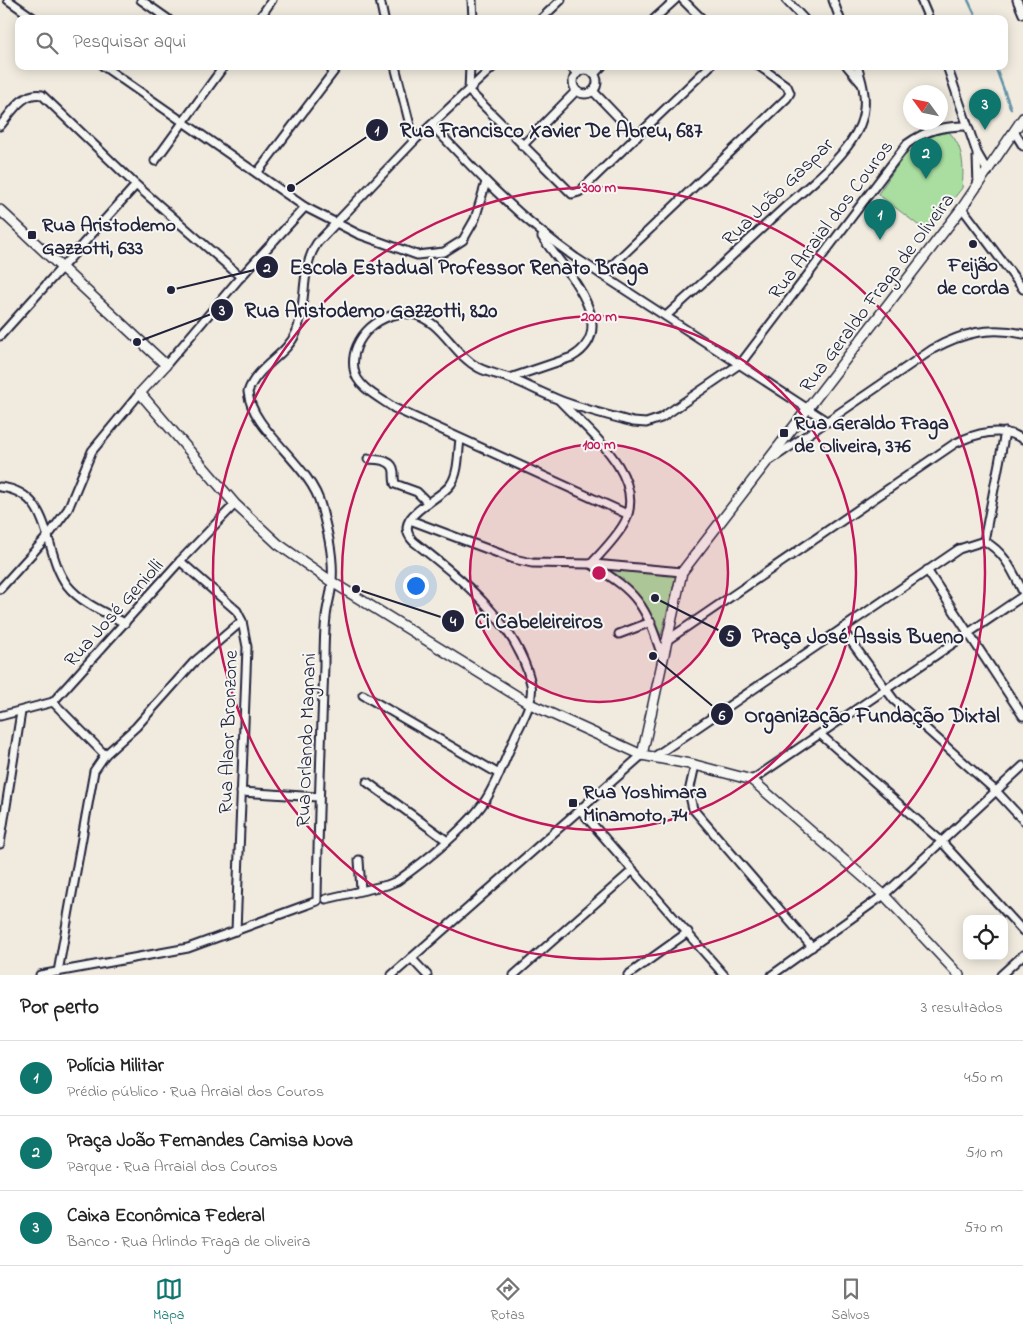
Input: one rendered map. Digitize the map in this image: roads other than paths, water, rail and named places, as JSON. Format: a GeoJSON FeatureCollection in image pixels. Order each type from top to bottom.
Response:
{"type":"FeatureCollection","features":[{"type":"Feature","properties":{"kind":"main road","name":"Rua Geraldo Fraga de Oliveira"},"geometry":{"type":"LineString","coordinates":[[642,755],[662,656],[682,572],[962,208],[1023,121]]}},
{"type":"Feature","properties":{"kind":"main road"},"geometry":{"type":"LineString","coordinates":[[0,210],[166,365],[140,393],[235,504],[278,544],[332,582],[530,704],[642,755],[695,765],[752,780],[884,895],[959,975]]}},
{"type":"Feature","properties":{"kind":"street"},"geometry":{"type":"LineString","coordinates":[[8,0],[29,15]]}},
{"type":"Feature","properties":{"kind":"street"},"geometry":{"type":"LineString","coordinates":[[141,0],[162,15]]}},
{"type":"Feature","properties":{"kind":"street"},"geometry":{"type":"LineString","coordinates":[[262,15],[272,0]]}},
{"type":"Feature","properties":{"kind":"street"},"geometry":{"type":"LineString","coordinates":[[380,0],[383,15]]}},
{"type":"Feature","properties":{"kind":"street"},"geometry":{"type":"LineString","coordinates":[[472,0],[473,15]]}},
{"type":"Feature","properties":{"kind":"street"},"geometry":{"type":"LineString","coordinates":[[545,15],[560,0]]}},
{"type":"Feature","properties":{"kind":"street"},"geometry":{"type":"LineString","coordinates":[[658,15],[675,0]]}},
{"type":"Feature","properties":{"kind":"street"},"geometry":{"type":"LineString","coordinates":[[683,0],[698,15]]}},
{"type":"Feature","properties":{"kind":"street"},"geometry":{"type":"LineString","coordinates":[[786,0],[800,15]]}},
{"type":"Feature","properties":{"kind":"street"},"geometry":{"type":"LineString","coordinates":[[833,0],[839,15]]}},
{"type":"Feature","properties":{"kind":"street"},"geometry":{"type":"LineString","coordinates":[[921,0],[927,15]]}},
{"type":"Feature","properties":{"kind":"street"},"geometry":{"type":"LineString","coordinates":[[1017,0],[1023,14]]}},
{"type":"Feature","properties":{"kind":"street"},"geometry":{"type":"LineString","coordinates":[[108,70],[305,207],[334,224],[417,255],[444,252],[463,240],[470,232],[486,182]]}},
{"type":"Feature","properties":{"kind":"street"},"geometry":{"type":"LineString","coordinates":[[155,161],[221,70]]}},
{"type":"Feature","properties":{"kind":"street"},"geometry":{"type":"LineString","coordinates":[[258,173],[335,70]]}},
{"type":"Feature","properties":{"kind":"street"},"geometry":{"type":"LineString","coordinates":[[396,70],[414,141]]}},
{"type":"Feature","properties":{"kind":"street"},"geometry":{"type":"LineString","coordinates":[[470,70],[470,91],[566,191],[572,194],[579,192],[706,70]]}},
{"type":"Feature","properties":{"kind":"street"},"geometry":{"type":"LineString","coordinates":[[334,224],[414,141],[470,91],[490,70]]}},
{"type":"Feature","properties":{"kind":"street"},"geometry":{"type":"LineString","coordinates":[[574,70],[577,74]]}},
{"type":"Feature","properties":{"kind":"street"},"geometry":{"type":"LineString","coordinates":[[585,70],[594,74],[597,83],[593,91],[583,94],[576,91],[573,82],[577,74],[585,70]]}},
{"type":"Feature","properties":{"kind":"street"},"geometry":{"type":"LineString","coordinates":[[594,74],[598,70]]}},
{"type":"Feature","properties":{"kind":"street"},"geometry":{"type":"LineString","coordinates":[[602,275],[788,98],[789,88],[764,70]]}},
{"type":"Feature","properties":{"kind":"street"},"geometry":{"type":"LineString","coordinates":[[850,70],[864,86]]}},
{"type":"Feature","properties":{"kind":"street","name":"Rua João Gaspar"},"geometry":{"type":"LineString","coordinates":[[666,316],[813,182],[854,138],[865,106],[864,86],[858,70]]}},
{"type":"Feature","properties":{"kind":"street"},"geometry":{"type":"LineString","coordinates":[[949,70],[960,98],[966,126],[976,154],[988,172]]}},
{"type":"Feature","properties":{"kind":"street"},"geometry":{"type":"LineString","coordinates":[[522,146],[576,91]]}},
{"type":"Feature","properties":{"kind":"street"},"geometry":{"type":"LineString","coordinates":[[593,91],[637,137]]}},
{"type":"Feature","properties":{"kind":"street"},"geometry":{"type":"LineString","coordinates":[[1,125],[26,96],[33,93],[42,95],[136,185],[241,277]]}},
{"type":"Feature","properties":{"kind":"street"},"geometry":{"type":"LineString","coordinates":[[432,125],[486,182],[538,231],[602,275],[741,363],[828,422]]}},
{"type":"Feature","properties":{"kind":"street","name":"Rua Arraial dos Couros"},"geometry":{"type":"LineString","coordinates":[[628,514],[394,408],[361,382],[354,369],[358,345],[377,321],[396,313],[421,317],[440,331],[466,360],[481,368],[510,378],[559,400],[634,422],[646,423],[661,418],[741,363],[902,150],[918,136],[932,130],[949,126],[966,126]]}},
{"type":"Feature","properties":{"kind":"street"},"geometry":{"type":"LineString","coordinates":[[1015,133],[1023,146]]}},
{"type":"Feature","properties":{"kind":"street"},"geometry":{"type":"LineString","coordinates":[[976,154],[978,186]]}},
{"type":"Feature","properties":{"kind":"street"},"geometry":{"type":"LineString","coordinates":[[0,336],[136,185]]}},
{"type":"Feature","properties":{"kind":"street"},"geometry":{"type":"LineString","coordinates":[[166,365],[241,277],[305,207]]}},
{"type":"Feature","properties":{"kind":"street"},"geometry":{"type":"LineString","coordinates":[[962,208],[1023,289]]}},
{"type":"Feature","properties":{"kind":"street","name":"Rua Orlando Magnani"},"geometry":{"type":"LineString","coordinates":[[236,931],[317,901],[318,797],[326,616],[332,582],[327,540],[321,504],[316,492],[263,423],[253,408],[248,392],[255,379],[296,334],[307,262],[317,243],[334,224]]}},
{"type":"Feature","properties":{"kind":"street"},"geometry":{"type":"LineString","coordinates":[[510,378],[572,357],[580,352],[592,335],[593,317],[588,303],[538,231]]}},
{"type":"Feature","properties":{"kind":"street"},"geometry":{"type":"LineString","coordinates":[[763,465],[932,349],[953,338],[972,331],[994,330],[1023,334]]}},
{"type":"Feature","properties":{"kind":"street"},"geometry":{"type":"LineString","coordinates":[[0,589],[48,536],[74,498],[92,451],[140,393]]}},
{"type":"Feature","properties":{"kind":"street"},"geometry":{"type":"LineString","coordinates":[[559,400],[623,471],[629,487],[628,514],[620,530],[592,564]]}},
{"type":"Feature","properties":{"kind":"street"},"geometry":{"type":"LineString","coordinates":[[666,641],[954,444],[969,436],[1005,432],[1023,439]]}},
{"type":"Feature","properties":{"kind":"street"},"geometry":{"type":"LineString","coordinates":[[984,541],[1005,432]]}},
{"type":"Feature","properties":{"kind":"street"},"geometry":{"type":"LineString","coordinates":[[326,899],[397,881],[479,810],[499,774],[530,704],[531,684],[515,644],[501,623],[463,582],[409,537],[407,527],[415,512],[443,494],[453,480],[460,439]]}},
{"type":"Feature","properties":{"kind":"street"},"geometry":{"type":"LineString","coordinates":[[368,459],[386,461],[394,469],[395,484],[417,492],[428,503]]}},
{"type":"Feature","properties":{"kind":"street"},"geometry":{"type":"LineString","coordinates":[[0,487],[19,491],[28,498],[42,516],[60,573],[73,592],[95,607],[125,623]]}},
{"type":"Feature","properties":{"kind":"street","name":"Rua José Geniolli"},"geometry":{"type":"LineString","coordinates":[[53,702],[180,560],[235,504]]}},
{"type":"Feature","properties":{"kind":"street"},"geometry":{"type":"LineString","coordinates":[[410,520],[532,564],[592,564],[682,572]]}},
{"type":"Feature","properties":{"kind":"street"},"geometry":{"type":"LineString","coordinates":[[654,757],[959,549],[984,541]]}},
{"type":"Feature","properties":{"kind":"street"},"geometry":{"type":"LineString","coordinates":[[984,541],[1000,552],[1023,592]]}},
{"type":"Feature","properties":{"kind":"street","name":"Rua Alaor Bronzone"},"geometry":{"type":"LineString","coordinates":[[180,560],[230,604],[242,621],[247,647],[236,931]]}},
{"type":"Feature","properties":{"kind":"street"},"geometry":{"type":"LineString","coordinates":[[592,564],[628,589],[644,607],[662,656]]}},
{"type":"Feature","properties":{"kind":"street"},"geometry":{"type":"LineString","coordinates":[[927,570],[970,632],[1023,716]]}},
{"type":"Feature","properties":{"kind":"street"},"geometry":{"type":"LineString","coordinates":[[752,780],[821,735],[1023,596]]}},
{"type":"Feature","properties":{"kind":"street"},"geometry":{"type":"LineString","coordinates":[[58,972],[92,776],[105,755],[136,727],[193,663],[242,621]]}},
{"type":"Feature","properties":{"kind":"street"},"geometry":{"type":"LineString","coordinates":[[619,634],[651,622]]}},
{"type":"Feature","properties":{"kind":"street"},"geometry":{"type":"LineString","coordinates":[[842,629],[885,690],[997,792],[1023,820]]}},
{"type":"Feature","properties":{"kind":"street"},"geometry":{"type":"LineString","coordinates":[[363,695],[499,774]]}},
{"type":"Feature","properties":{"kind":"street"},"geometry":{"type":"LineString","coordinates":[[0,716],[53,702],[105,755]]}},
{"type":"Feature","properties":{"kind":"street"},"geometry":{"type":"LineString","coordinates":[[0,844],[21,712]]}},
{"type":"Feature","properties":{"kind":"street"},"geometry":{"type":"LineString","coordinates":[[821,735],[941,841],[1023,932]]}},
{"type":"Feature","properties":{"kind":"street"},"geometry":{"type":"LineString","coordinates":[[392,975],[581,811],[642,755]]}},
{"type":"Feature","properties":{"kind":"street"},"geometry":{"type":"LineString","coordinates":[[695,765],[689,792],[693,809],[812,946]]}},
{"type":"Feature","properties":{"kind":"street"},"geometry":{"type":"LineString","coordinates":[[772,975],[884,895],[1023,766]]}},
{"type":"Feature","properties":{"kind":"street"},"geometry":{"type":"LineString","coordinates":[[366,782],[446,840]]}},
{"type":"Feature","properties":{"kind":"street"},"geometry":{"type":"LineString","coordinates":[[242,792],[318,797]]}},
{"type":"Feature","properties":{"kind":"street"},"geometry":{"type":"LineString","coordinates":[[581,811],[724,975]]}},
{"type":"Feature","properties":{"kind":"street"},"geometry":{"type":"LineString","coordinates":[[359,860],[361,890]]}},
{"type":"Feature","properties":{"kind":"street"},"geometry":{"type":"LineString","coordinates":[[514,975],[633,870]]}},
{"type":"Feature","properties":{"kind":"street"},"geometry":{"type":"LineString","coordinates":[[40,975],[188,948],[236,931]]}},
{"type":"Feature","properties":{"kind":"street"},"geometry":{"type":"LineString","coordinates":[[628,975],[688,932]]}},
{"type":"Feature","properties":{"kind":"street"},"geometry":{"type":"LineString","coordinates":[[1002,975],[1023,955]]}},
{"type":"Feature","properties":{"kind":"street"},"geometry":{"type":"LineString","coordinates":[[410,958],[426,975]]}},
{"type":"Feature","properties":{"kind":"waterway"},"geometry":{"type":"LineString","coordinates":[[968,0],[975,15]]}},
{"type":"Feature","properties":{"kind":"waterway"},"geometry":{"type":"LineString","coordinates":[[996,70],[1011,109]]}},
{"type":"Feature","properties":{"kind":"place","name":"Caixa Econômica Federal"},"geometry":{"type":"Point","coordinates":[985,130]}},
{"type":"Feature","properties":{"kind":"place","name":"Praça João Fernandes Camisa Nova"},"geometry":{"type":"Point","coordinates":[926,179]}},
{"type":"Feature","properties":{"kind":"place","name":"Rua Francisco Xavier De Abreu, 687"},"geometry":{"type":"Point","coordinates":[291,188]}},
{"type":"Feature","properties":{"kind":"place","name":"Rua Aristodemo Gazzotti, 633"},"geometry":{"type":"Point","coordinates":[32,235]}},
{"type":"Feature","properties":{"kind":"place","name":"Polícia Militar"},"geometry":{"type":"Point","coordinates":[880,240]}},
{"type":"Feature","properties":{"kind":"place","name":"Feijão de corda"},"geometry":{"type":"Point","coordinates":[973,244]}},
{"type":"Feature","properties":{"kind":"place","name":"Escola Estadual Professor Renato Braga"},"geometry":{"type":"Point","coordinates":[171,290]}},
{"type":"Feature","properties":{"kind":"place","name":"Rua Aristodemo Gazzotti, 820"},"geometry":{"type":"Point","coordinates":[137,342]}},
{"type":"Feature","properties":{"kind":"place","name":"Rua Geraldo Fraga de Oliveira, 376"},"geometry":{"type":"Point","coordinates":[784,433]}},
{"type":"Feature","properties":{"kind":"place","name":"Ci Cabeleireiros"},"geometry":{"type":"Point","coordinates":[356,589]}},
{"type":"Feature","properties":{"kind":"place","name":"Praça José Assis Bueno"},"geometry":{"type":"Point","coordinates":[655,598]}},
{"type":"Feature","properties":{"kind":"place","name":"Organização Fundação Dixtal"},"geometry":{"type":"Point","coordinates":[653,656]}},
{"type":"Feature","properties":{"kind":"place","name":"Rua Yoshimara Minamoto, 74"},"geometry":{"type":"Point","coordinates":[573,803]}}]}
